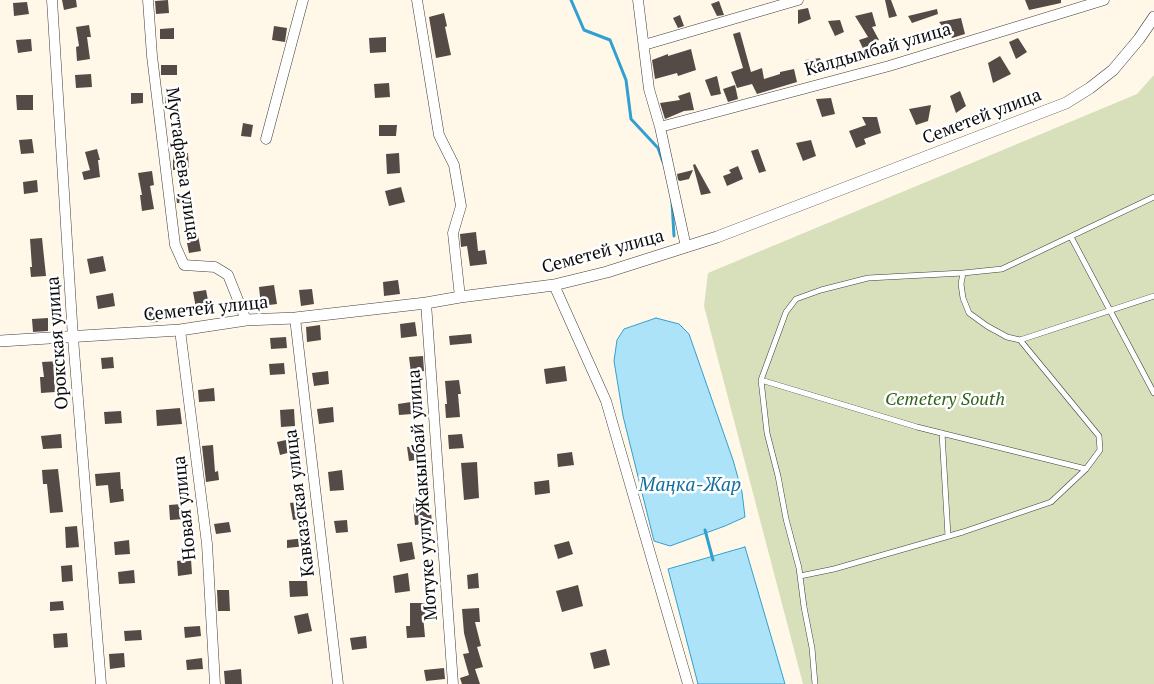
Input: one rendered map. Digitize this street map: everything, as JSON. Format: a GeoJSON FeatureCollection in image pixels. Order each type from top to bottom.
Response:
{"type":"FeatureCollection","features":[{"type":"Feature","properties":{"kind":"street","name":"Орокская улица"},"geometry":{"type":"LineString","coordinates":[[52,0],[73,338],[101,684]]}},
{"type":"Feature","properties":{"kind":"street","name":"Мустафаева улица"},"geometry":{"type":"LineString","coordinates":[[148,0],[152,56],[175,245],[184,265],[215,267],[228,275],[246,320]]}},
{"type":"Feature","properties":{"kind":"street"},"geometry":{"type":"LineString","coordinates":[[266,139],[302,0]]}},
{"type":"Feature","properties":{"kind":"street"},"geometry":{"type":"LineString","coordinates":[[417,0],[439,134],[454,165],[461,206],[453,233],[460,297]]}},
{"type":"Feature","properties":{"kind":"street"},"geometry":{"type":"LineString","coordinates":[[638,0],[649,89],[660,127],[686,247]]}},
{"type":"Feature","properties":{"kind":"street"},"geometry":{"type":"LineString","coordinates":[[644,45],[798,0]]}},
{"type":"Feature","properties":{"kind":"street","name":"Калдымбай улица"},"geometry":{"type":"LineString","coordinates":[[660,127],[889,66],[1104,0]]}},
{"type":"Feature","properties":{"kind":"street","name":"Семетей улица"},"geometry":{"type":"LineString","coordinates":[[0,341],[180,330],[246,320],[295,318],[426,303],[554,285],[607,272],[717,237],[1066,103],[1090,88],[1113,70],[1139,39],[1154,16]]}},
{"type":"Feature","properties":{"kind":"street"},"geometry":{"type":"LineString","coordinates":[[554,285],[606,401],[688,684]]}},
{"type":"Feature","properties":{"kind":"street","name":"Мотуке уулу Жакыпбай улица"},"geometry":{"type":"LineString","coordinates":[[426,303],[454,684]]}},
{"type":"Feature","properties":{"kind":"street","name":"Кавказская улица"},"geometry":{"type":"LineString","coordinates":[[295,318],[338,684]]}},
{"type":"Feature","properties":{"kind":"street","name":"Новая улица"},"geometry":{"type":"LineString","coordinates":[[180,330],[207,544],[215,684]]}},
{"type":"Feature","properties":{"kind":"lane"},"geometry":{"type":"LineString","coordinates":[[815,684],[812,648],[800,576],[767,433],[761,380],[786,312],[796,299],[821,290],[868,278],[1002,269],[1154,197]]}},
{"type":"Feature","properties":{"kind":"lane"},"geometry":{"type":"LineString","coordinates":[[1071,237],[1154,393]]}},
{"type":"Feature","properties":{"kind":"lane"},"geometry":{"type":"LineString","coordinates":[[963,273],[961,284],[963,298],[969,313],[1007,337],[1020,340],[1154,296]]}},
{"type":"Feature","properties":{"kind":"lane"},"geometry":{"type":"LineString","coordinates":[[800,576],[834,569],[948,536],[1052,502],[1086,469],[1100,450],[1098,436],[1020,340]]}},
{"type":"Feature","properties":{"kind":"lane"},"geometry":{"type":"LineString","coordinates":[[761,380],[942,433],[1086,469]]}},
{"type":"Feature","properties":{"kind":"lane"},"geometry":{"type":"LineString","coordinates":[[942,433],[948,536]]}},
{"type":"Feature","properties":{"kind":"green space","name":"Cemetery South"},"geometry":{"type":"Polygon","coordinates":[[[1154,75],[1154,684],[803,684],[704,306],[708,273],[1137,94],[1154,75]]]}},
{"type":"Feature","properties":{"kind":"water","name":"Маңка-Жар"},"geometry":{"type":"Polygon","coordinates":[[[656,318],[679,324],[689,334],[733,460],[742,492],[745,517],[670,546],[654,541],[623,416],[614,361],[617,340],[624,329],[656,318]]]}},
{"type":"Feature","properties":{"kind":"water","name":"Маңка-Жар"},"geometry":{"type":"Polygon","coordinates":[[[745,547],[785,684],[698,684],[668,569],[745,547]]]}},
{"type":"Feature","properties":{"kind":"building"},"geometry":{"type":"Polygon","coordinates":[[[62,0],[76,0],[77,7],[64,10],[62,0]]]}},
{"type":"Feature","properties":{"kind":"building"},"geometry":{"type":"Polygon","coordinates":[[[168,0],[169,13],[156,14],[155,1],[168,0]]]}},
{"type":"Feature","properties":{"kind":"building"},"geometry":{"type":"Polygon","coordinates":[[[885,0],[891,0],[897,16],[889,18],[885,0]]]}},
{"type":"Feature","properties":{"kind":"building"},"geometry":{"type":"Polygon","coordinates":[[[1025,0],[1061,0],[1061,3],[1029,10],[1025,0]]]}},
{"type":"Feature","properties":{"kind":"building"},"geometry":{"type":"Polygon","coordinates":[[[719,1],[724,15],[717,16],[711,4],[719,1]]]}},
{"type":"Feature","properties":{"kind":"building"},"geometry":{"type":"Polygon","coordinates":[[[27,2],[29,14],[14,16],[13,3],[27,2]]]}},
{"type":"Feature","properties":{"kind":"building"},"geometry":{"type":"Polygon","coordinates":[[[808,8],[811,19],[798,24],[798,10],[808,8]]]}},
{"type":"Feature","properties":{"kind":"building"},"geometry":{"type":"Polygon","coordinates":[[[937,9],[938,14],[912,23],[908,16],[937,9]]]}},
{"type":"Feature","properties":{"kind":"building"},"geometry":{"type":"Polygon","coordinates":[[[872,12],[876,26],[872,27],[879,40],[872,42],[878,53],[867,57],[859,40],[868,37],[855,16],[872,12]]]}},
{"type":"Feature","properties":{"kind":"building"},"geometry":{"type":"Polygon","coordinates":[[[444,13],[451,55],[436,58],[429,17],[444,13]]]}},
{"type":"Feature","properties":{"kind":"building"},"geometry":{"type":"Polygon","coordinates":[[[680,15],[684,26],[678,28],[673,18],[680,15]]]}},
{"type":"Feature","properties":{"kind":"building"},"geometry":{"type":"Polygon","coordinates":[[[961,18],[965,34],[952,38],[939,22],[961,18]]]}},
{"type":"Feature","properties":{"kind":"building"},"geometry":{"type":"Polygon","coordinates":[[[840,20],[844,32],[835,36],[828,21],[840,20]]]}},
{"type":"Feature","properties":{"kind":"building"},"geometry":{"type":"Polygon","coordinates":[[[89,25],[91,37],[87,37],[90,59],[77,61],[76,47],[79,46],[76,27],[89,25]]]}},
{"type":"Feature","properties":{"kind":"building"},"geometry":{"type":"Polygon","coordinates":[[[274,26],[287,28],[285,42],[272,40],[274,26]]]}},
{"type":"Feature","properties":{"kind":"building"},"geometry":{"type":"Polygon","coordinates":[[[174,28],[174,39],[160,39],[160,29],[174,28]]]}},
{"type":"Feature","properties":{"kind":"building"},"geometry":{"type":"Polygon","coordinates":[[[740,32],[751,72],[762,68],[764,79],[780,74],[780,72],[794,69],[797,82],[757,94],[752,84],[737,88],[731,72],[743,68],[733,34],[740,32]]]}},
{"type":"Feature","properties":{"kind":"building"},"geometry":{"type":"Polygon","coordinates":[[[386,37],[386,52],[370,53],[369,38],[386,37]]]}},
{"type":"Feature","properties":{"kind":"building"},"geometry":{"type":"Polygon","coordinates":[[[1018,38],[1027,52],[1016,59],[1009,42],[1018,38]]]}},
{"type":"Feature","properties":{"kind":"building"},"geometry":{"type":"Polygon","coordinates":[[[31,39],[32,51],[18,53],[16,40],[31,39]]]}},
{"type":"Feature","properties":{"kind":"building"},"geometry":{"type":"Polygon","coordinates":[[[691,49],[696,70],[678,76],[677,73],[655,79],[652,60],[691,49]]]}},
{"type":"Feature","properties":{"kind":"building"},"geometry":{"type":"Polygon","coordinates":[[[849,54],[851,65],[843,67],[835,59],[849,54]]]}},
{"type":"Feature","properties":{"kind":"building"},"geometry":{"type":"Polygon","coordinates":[[[1000,56],[1011,74],[993,83],[988,63],[1000,56]]]}},
{"type":"Feature","properties":{"kind":"building"},"geometry":{"type":"Polygon","coordinates":[[[820,58],[826,72],[813,76],[805,60],[820,58]]]}},
{"type":"Feature","properties":{"kind":"building"},"geometry":{"type":"Polygon","coordinates":[[[161,65],[177,65],[177,75],[161,75],[161,65]]]}},
{"type":"Feature","properties":{"kind":"building"},"geometry":{"type":"Polygon","coordinates":[[[91,74],[92,87],[76,88],[75,75],[91,74]]]}},
{"type":"Feature","properties":{"kind":"building"},"geometry":{"type":"Polygon","coordinates":[[[717,76],[721,94],[711,96],[705,80],[717,76]]]}},
{"type":"Feature","properties":{"kind":"building"},"geometry":{"type":"Polygon","coordinates":[[[389,83],[390,97],[375,98],[374,84],[389,83]]]}},
{"type":"Feature","properties":{"kind":"building"},"geometry":{"type":"Polygon","coordinates":[[[735,85],[738,99],[728,102],[723,89],[735,85]]]}},
{"type":"Feature","properties":{"kind":"building"},"geometry":{"type":"Polygon","coordinates":[[[960,91],[966,106],[956,113],[950,96],[960,91]]]}},
{"type":"Feature","properties":{"kind":"building"},"geometry":{"type":"Polygon","coordinates":[[[690,92],[694,110],[684,111],[665,119],[660,103],[680,100],[678,96],[690,92]]]}},
{"type":"Feature","properties":{"kind":"building"},"geometry":{"type":"Polygon","coordinates":[[[131,93],[143,93],[143,103],[131,104],[131,93]]]}},
{"type":"Feature","properties":{"kind":"building"},"geometry":{"type":"Polygon","coordinates":[[[165,93],[177,93],[177,104],[165,104],[165,93]]]}},
{"type":"Feature","properties":{"kind":"building"},"geometry":{"type":"Polygon","coordinates":[[[16,95],[33,95],[33,110],[17,110],[16,95]]]}},
{"type":"Feature","properties":{"kind":"building"},"geometry":{"type":"Polygon","coordinates":[[[831,98],[835,114],[822,117],[816,99],[831,98]]]}},
{"type":"Feature","properties":{"kind":"building"},"geometry":{"type":"Polygon","coordinates":[[[931,105],[928,121],[916,125],[909,109],[931,105]]]}},
{"type":"Feature","properties":{"kind":"building"},"geometry":{"type":"Polygon","coordinates":[[[862,117],[877,117],[881,133],[864,139],[866,144],[856,148],[849,131],[866,125],[862,117]]]}},
{"type":"Feature","properties":{"kind":"building"},"geometry":{"type":"Polygon","coordinates":[[[243,123],[253,125],[251,137],[241,136],[243,123]]]}},
{"type":"Feature","properties":{"kind":"building"},"geometry":{"type":"Polygon","coordinates":[[[379,125],[397,125],[396,136],[379,136],[379,125]]]}},
{"type":"Feature","properties":{"kind":"building"},"geometry":{"type":"Polygon","coordinates":[[[32,139],[34,153],[21,154],[19,140],[32,139]]]}},
{"type":"Feature","properties":{"kind":"building"},"geometry":{"type":"Polygon","coordinates":[[[811,140],[816,156],[803,161],[796,143],[811,140]]]}},
{"type":"Feature","properties":{"kind":"building"},"geometry":{"type":"Polygon","coordinates":[[[97,149],[100,160],[98,160],[100,177],[84,180],[82,172],[90,170],[85,152],[97,149]]]}},
{"type":"Feature","properties":{"kind":"building"},"geometry":{"type":"Polygon","coordinates":[[[758,149],[766,171],[759,173],[751,151],[758,149]]]}},
{"type":"Feature","properties":{"kind":"building"},"geometry":{"type":"Polygon","coordinates":[[[188,153],[189,169],[173,170],[173,154],[188,153]]]}},
{"type":"Feature","properties":{"kind":"building"},"geometry":{"type":"Polygon","coordinates":[[[399,153],[400,173],[387,174],[386,154],[399,153]]]}},
{"type":"Feature","properties":{"kind":"building"},"geometry":{"type":"Polygon","coordinates":[[[695,164],[711,193],[701,195],[693,165],[695,164]]]}},
{"type":"Feature","properties":{"kind":"building"},"geometry":{"type":"Polygon","coordinates":[[[738,166],[743,179],[727,186],[723,176],[731,173],[729,170],[738,166]]]}},
{"type":"Feature","properties":{"kind":"building"},"geometry":{"type":"Polygon","coordinates":[[[693,170],[689,179],[678,180],[677,174],[693,170]]]}},
{"type":"Feature","properties":{"kind":"building"},"geometry":{"type":"Polygon","coordinates":[[[152,171],[154,185],[150,186],[154,209],[142,211],[140,195],[142,195],[138,173],[152,171]]]}},
{"type":"Feature","properties":{"kind":"building"},"geometry":{"type":"Polygon","coordinates":[[[37,180],[38,192],[24,194],[23,182],[37,180]]]}},
{"type":"Feature","properties":{"kind":"building"},"geometry":{"type":"Polygon","coordinates":[[[401,187],[405,202],[389,206],[385,191],[401,187]]]}},
{"type":"Feature","properties":{"kind":"building"},"geometry":{"type":"Polygon","coordinates":[[[190,193],[190,203],[177,203],[176,194],[190,193]]]}},
{"type":"Feature","properties":{"kind":"building"},"geometry":{"type":"Polygon","coordinates":[[[476,232],[478,251],[485,250],[487,264],[470,266],[467,246],[461,247],[460,234],[476,232]]]}},
{"type":"Feature","properties":{"kind":"building"},"geometry":{"type":"Polygon","coordinates":[[[198,235],[201,251],[189,253],[186,238],[198,235]]]}},
{"type":"Feature","properties":{"kind":"building"},"geometry":{"type":"Polygon","coordinates":[[[42,238],[46,276],[31,277],[30,239],[42,238]]]}},
{"type":"Feature","properties":{"kind":"building"},"geometry":{"type":"Polygon","coordinates":[[[103,256],[106,271],[90,274],[87,259],[103,256]]]}},
{"type":"Feature","properties":{"kind":"building"},"geometry":{"type":"Polygon","coordinates":[[[398,280],[400,294],[384,296],[383,282],[398,280]]]}},
{"type":"Feature","properties":{"kind":"building"},"geometry":{"type":"Polygon","coordinates":[[[274,285],[277,304],[261,306],[259,287],[274,285]]]}},
{"type":"Feature","properties":{"kind":"building"},"geometry":{"type":"Polygon","coordinates":[[[312,289],[314,304],[301,306],[299,290],[312,289]]]}},
{"type":"Feature","properties":{"kind":"building"},"geometry":{"type":"Polygon","coordinates":[[[206,290],[209,305],[196,308],[193,292],[206,290]]]}},
{"type":"Feature","properties":{"kind":"building"},"geometry":{"type":"Polygon","coordinates":[[[113,293],[115,306],[98,309],[96,296],[113,293]]]}},
{"type":"Feature","properties":{"kind":"building"},"geometry":{"type":"Polygon","coordinates":[[[161,310],[162,321],[150,323],[148,312],[161,310]]]}},
{"type":"Feature","properties":{"kind":"building"},"geometry":{"type":"Polygon","coordinates":[[[48,318],[48,331],[33,332],[32,319],[48,318]]]}},
{"type":"Feature","properties":{"kind":"building"},"geometry":{"type":"Polygon","coordinates":[[[415,322],[417,336],[401,338],[400,324],[415,322]]]}},
{"type":"Feature","properties":{"kind":"building"},"geometry":{"type":"Polygon","coordinates":[[[320,325],[321,340],[307,342],[306,327],[320,325]]]}},
{"type":"Feature","properties":{"kind":"building"},"geometry":{"type":"Polygon","coordinates":[[[471,334],[472,343],[450,345],[449,336],[471,334]]]}},
{"type":"Feature","properties":{"kind":"building"},"geometry":{"type":"Polygon","coordinates":[[[286,337],[287,348],[271,349],[270,338],[286,337]]]}},
{"type":"Feature","properties":{"kind":"building"},"geometry":{"type":"Polygon","coordinates":[[[423,356],[424,371],[411,373],[409,357],[423,356]]]}},
{"type":"Feature","properties":{"kind":"building"},"geometry":{"type":"Polygon","coordinates":[[[113,357],[114,368],[102,369],[101,358],[113,357]]]}},
{"type":"Feature","properties":{"kind":"building"},"geometry":{"type":"Polygon","coordinates":[[[60,361],[61,371],[54,372],[55,392],[41,393],[40,377],[44,377],[42,362],[60,361]]]}},
{"type":"Feature","properties":{"kind":"building"},"geometry":{"type":"Polygon","coordinates":[[[284,363],[285,374],[270,375],[269,364],[284,363]]]}},
{"type":"Feature","properties":{"kind":"building"},"geometry":{"type":"Polygon","coordinates":[[[565,366],[567,381],[546,384],[544,369],[565,366]]]}},
{"type":"Feature","properties":{"kind":"building"},"geometry":{"type":"Polygon","coordinates":[[[328,371],[329,384],[314,386],[312,373],[328,371]]]}},
{"type":"Feature","properties":{"kind":"building"},"geometry":{"type":"Polygon","coordinates":[[[459,380],[461,394],[458,394],[460,417],[446,418],[445,381],[459,380]]]}},
{"type":"Feature","properties":{"kind":"building"},"geometry":{"type":"Polygon","coordinates":[[[214,388],[215,401],[199,402],[198,390],[214,388]]]}},
{"type":"Feature","properties":{"kind":"building"},"geometry":{"type":"Polygon","coordinates":[[[411,402],[412,414],[399,415],[398,404],[411,402]]]}},
{"type":"Feature","properties":{"kind":"building"},"geometry":{"type":"Polygon","coordinates":[[[333,407],[334,422],[319,424],[317,409],[333,407]]]}},
{"type":"Feature","properties":{"kind":"building"},"geometry":{"type":"Polygon","coordinates":[[[180,408],[182,424],[157,426],[156,410],[180,408]]]}},
{"type":"Feature","properties":{"kind":"building"},"geometry":{"type":"Polygon","coordinates":[[[294,409],[295,426],[281,427],[280,410],[294,409]]]}},
{"type":"Feature","properties":{"kind":"building"},"geometry":{"type":"Polygon","coordinates":[[[121,411],[122,423],[105,424],[104,412],[121,411]]]}},
{"type":"Feature","properties":{"kind":"building"},"geometry":{"type":"Polygon","coordinates":[[[61,434],[62,448],[43,449],[41,436],[61,434]]]}},
{"type":"Feature","properties":{"kind":"building"},"geometry":{"type":"Polygon","coordinates":[[[462,434],[464,448],[449,449],[448,435],[462,434]]]}},
{"type":"Feature","properties":{"kind":"building"},"geometry":{"type":"Polygon","coordinates":[[[295,438],[298,450],[280,455],[277,442],[295,438]]]}},
{"type":"Feature","properties":{"kind":"building"},"geometry":{"type":"Polygon","coordinates":[[[213,445],[215,472],[218,471],[219,480],[206,482],[202,446],[213,445]]]}},
{"type":"Feature","properties":{"kind":"building"},"geometry":{"type":"Polygon","coordinates":[[[421,445],[423,459],[409,461],[407,447],[421,445]]]}},
{"type":"Feature","properties":{"kind":"building"},"geometry":{"type":"Polygon","coordinates":[[[572,452],[574,465],[558,467],[557,454],[572,452]]]}},
{"type":"Feature","properties":{"kind":"building"},"geometry":{"type":"Polygon","coordinates":[[[477,462],[479,498],[464,500],[461,463],[477,462]]]}},
{"type":"Feature","properties":{"kind":"building"},"geometry":{"type":"Polygon","coordinates":[[[58,469],[63,512],[50,513],[47,484],[43,484],[42,470],[58,469]]]}},
{"type":"Feature","properties":{"kind":"building"},"geometry":{"type":"Polygon","coordinates":[[[342,470],[344,490],[330,491],[328,472],[342,470]]]}},
{"type":"Feature","properties":{"kind":"building"},"geometry":{"type":"Polygon","coordinates":[[[120,472],[124,501],[110,503],[108,485],[96,486],[95,474],[120,472]]]}},
{"type":"Feature","properties":{"kind":"building"},"geometry":{"type":"Polygon","coordinates":[[[549,480],[550,493],[535,495],[534,482],[549,480]]]}},
{"type":"Feature","properties":{"kind":"building"},"geometry":{"type":"Polygon","coordinates":[[[305,501],[307,518],[293,520],[290,503],[305,501]]]}},
{"type":"Feature","properties":{"kind":"building"},"geometry":{"type":"Polygon","coordinates":[[[430,502],[432,523],[415,525],[413,504],[430,502]]]}},
{"type":"Feature","properties":{"kind":"building"},"geometry":{"type":"Polygon","coordinates":[[[182,504],[184,519],[170,520],[169,505],[182,504]]]}},
{"type":"Feature","properties":{"kind":"building"},"geometry":{"type":"Polygon","coordinates":[[[347,520],[348,532],[336,533],[334,521],[347,520]]]}},
{"type":"Feature","properties":{"kind":"building"},"geometry":{"type":"Polygon","coordinates":[[[229,522],[231,532],[216,534],[214,524],[229,522]]]}},
{"type":"Feature","properties":{"kind":"building"},"geometry":{"type":"Polygon","coordinates":[[[77,526],[79,547],[66,548],[65,527],[77,526]]]}},
{"type":"Feature","properties":{"kind":"building"},"geometry":{"type":"Polygon","coordinates":[[[306,538],[306,546],[287,548],[287,540],[306,538]]]}},
{"type":"Feature","properties":{"kind":"building"},"geometry":{"type":"Polygon","coordinates":[[[129,540],[130,554],[115,555],[114,542],[129,540]]]}},
{"type":"Feature","properties":{"kind":"building"},"geometry":{"type":"Polygon","coordinates":[[[569,541],[573,554],[558,559],[554,545],[569,541]]]}},
{"type":"Feature","properties":{"kind":"building"},"geometry":{"type":"Polygon","coordinates":[[[412,542],[415,559],[400,562],[397,544],[412,542]]]}},
{"type":"Feature","properties":{"kind":"building"},"geometry":{"type":"Polygon","coordinates":[[[191,559],[192,574],[178,576],[177,561],[191,559]]]}},
{"type":"Feature","properties":{"kind":"building"},"geometry":{"type":"Polygon","coordinates":[[[72,565],[73,581],[62,582],[61,566],[72,565]]]}},
{"type":"Feature","properties":{"kind":"building"},"geometry":{"type":"Polygon","coordinates":[[[134,570],[135,583],[119,584],[118,572],[134,570]]]}},
{"type":"Feature","properties":{"kind":"building"},"geometry":{"type":"Polygon","coordinates":[[[408,573],[410,591],[395,593],[393,576],[408,573]]]}},
{"type":"Feature","properties":{"kind":"building"},"geometry":{"type":"Polygon","coordinates":[[[478,573],[479,588],[468,589],[467,575],[478,573]]]}},
{"type":"Feature","properties":{"kind":"building"},"geometry":{"type":"Polygon","coordinates":[[[289,581],[307,581],[308,596],[290,597],[289,581]]]}},
{"type":"Feature","properties":{"kind":"building"},"geometry":{"type":"Polygon","coordinates":[[[578,585],[583,606],[562,612],[556,591],[578,585]]]}},
{"type":"Feature","properties":{"kind":"building"},"geometry":{"type":"Polygon","coordinates":[[[217,590],[229,590],[230,611],[218,611],[217,590]]]}},
{"type":"Feature","properties":{"kind":"building"},"geometry":{"type":"Polygon","coordinates":[[[63,601],[64,610],[50,611],[50,602],[63,601]]]}},
{"type":"Feature","properties":{"kind":"building"},"geometry":{"type":"Polygon","coordinates":[[[410,603],[426,603],[425,615],[423,615],[425,637],[407,638],[406,626],[410,626],[410,603]]]}},
{"type":"Feature","properties":{"kind":"building"},"geometry":{"type":"Polygon","coordinates":[[[479,608],[480,622],[475,622],[481,646],[477,647],[483,667],[475,669],[480,684],[462,684],[460,678],[469,675],[463,654],[469,653],[464,633],[462,609],[479,608]]]}},
{"type":"Feature","properties":{"kind":"building"},"geometry":{"type":"Polygon","coordinates":[[[308,613],[312,631],[298,634],[294,616],[308,613]]]}},
{"type":"Feature","properties":{"kind":"building"},"geometry":{"type":"Polygon","coordinates":[[[200,626],[201,636],[185,638],[184,627],[200,626]]]}},
{"type":"Feature","properties":{"kind":"building"},"geometry":{"type":"Polygon","coordinates":[[[141,630],[142,640],[125,641],[124,631],[141,630]]]}},
{"type":"Feature","properties":{"kind":"building"},"geometry":{"type":"Polygon","coordinates":[[[67,633],[68,647],[54,648],[53,634],[67,633]]]}},
{"type":"Feature","properties":{"kind":"building"},"geometry":{"type":"Polygon","coordinates":[[[366,636],[367,648],[352,650],[350,638],[366,636]]]}},
{"type":"Feature","properties":{"kind":"building"},"geometry":{"type":"Polygon","coordinates":[[[606,649],[610,665],[594,669],[590,653],[606,649]]]}},
{"type":"Feature","properties":{"kind":"building"},"geometry":{"type":"Polygon","coordinates":[[[124,653],[125,667],[110,669],[109,654],[124,653]]]}},
{"type":"Feature","properties":{"kind":"building"},"geometry":{"type":"Polygon","coordinates":[[[202,658],[203,669],[187,670],[186,660],[202,658]]]}},
{"type":"Feature","properties":{"kind":"building"},"geometry":{"type":"Polygon","coordinates":[[[444,668],[445,679],[426,681],[424,670],[444,668]]]}},
{"type":"Feature","properties":{"kind":"building"},"geometry":{"type":"Polygon","coordinates":[[[241,669],[242,684],[225,684],[224,671],[241,669]]]}},
{"type":"Feature","properties":{"kind":"waterway"},"geometry":{"type":"LineString","coordinates":[[571,0],[584,30],[610,40],[626,80],[631,119],[658,148],[663,162]]}},
{"type":"Feature","properties":{"kind":"waterway"},"geometry":{"type":"LineString","coordinates":[[672,202],[674,236]]}},
{"type":"Feature","properties":{"kind":"waterway"},"geometry":{"type":"LineString","coordinates":[[705,530],[713,560]]}}]}
